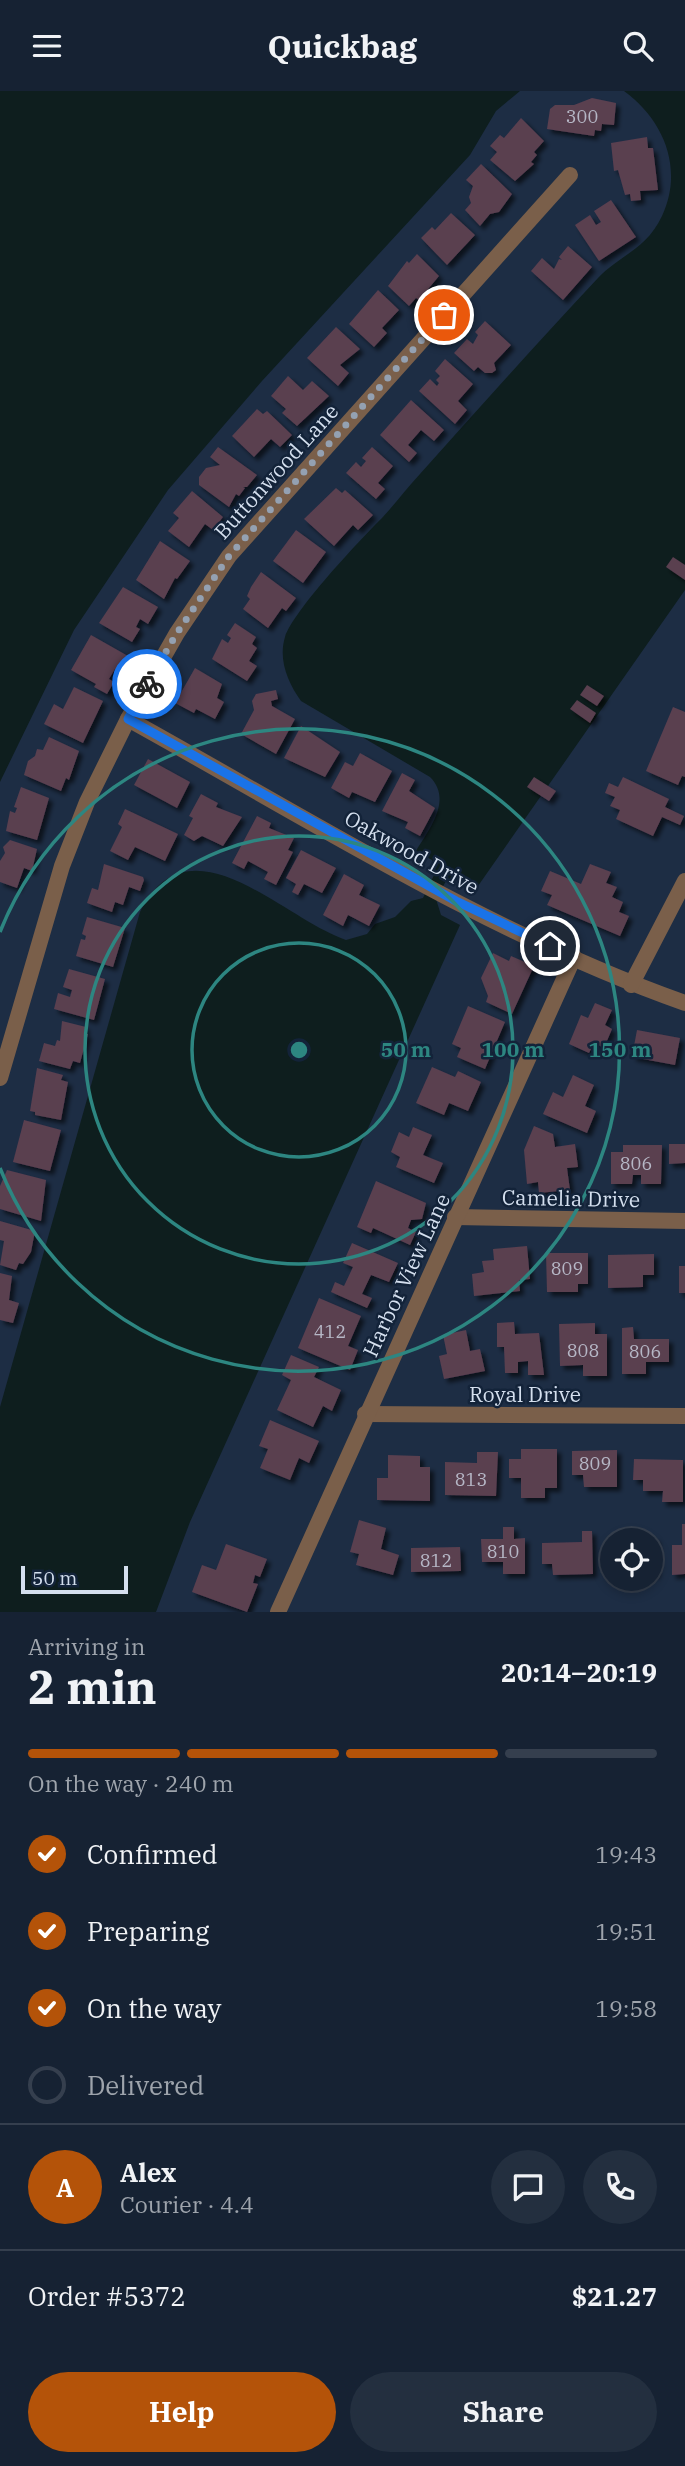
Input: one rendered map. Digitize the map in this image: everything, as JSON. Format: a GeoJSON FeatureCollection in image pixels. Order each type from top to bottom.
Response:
{"type":"FeatureCollection","features":[{"type":"Feature","properties":{"kind":"street","name":"Buttonwood Lane"},"geometry":{"type":"LineString","coordinates":[[0,1078],[62,866],[87,802],[128,719],[177,633],[229,556],[570,175]]}},
{"type":"Feature","properties":{"kind":"street","name":"Oakwood Drive"},"geometry":{"type":"LineString","coordinates":[[128,719],[456,901],[631,985],[685,1003]]}},
{"type":"Feature","properties":{"kind":"street"},"geometry":{"type":"LineString","coordinates":[[631,985],[685,881]]}},
{"type":"Feature","properties":{"kind":"street","name":"Harbor View Lane"},"geometry":{"type":"LineString","coordinates":[[278,1612],[365,1414],[574,957]]}},
{"type":"Feature","properties":{"kind":"street","name":"Camelia Drive"},"geometry":{"type":"LineString","coordinates":[[456,1217],[685,1221]]}},
{"type":"Feature","properties":{"kind":"street","name":"Royal Drive"},"geometry":{"type":"LineString","coordinates":[[365,1414],[685,1416]]}},
{"type":"Feature","properties":{"kind":"shaded area"},"geometry":{"type":"Polygon","coordinates":[[[0,91],[520,91],[496,111],[470,155],[262,381],[168,490],[74,630],[0,782],[0,91]]]}},
{"type":"Feature","properties":{"kind":"shaded area"},"geometry":{"type":"Polygon","coordinates":[[[624,91],[685,91],[685,590],[478,886],[460,878],[446,881],[436,899],[441,915],[460,925],[190,1522],[156,1612],[0,1612],[0,1407],[140,912],[160,884],[184,872],[210,872],[238,881],[321,929],[346,940],[367,934],[375,924],[395,917],[411,901],[423,898],[435,873],[432,860],[416,851],[432,824],[439,805],[437,786],[430,777],[301,701],[292,687],[284,663],[285,637],[301,610],[328,576],[509,375],[598,278],[641,244],[656,227],[668,198],[670,163],[666,147],[650,116],[624,91]]]}},
{"type":"Feature","properties":{"kind":"building"},"geometry":{"type":"Polygon","coordinates":[[[592,98],[616,103],[614,125],[602,124],[601,131],[595,130],[594,136],[547,129],[550,109],[555,105],[574,105],[592,98]]]}},
{"type":"Feature","properties":{"kind":"building"},"geometry":{"type":"Polygon","coordinates":[[[521,118],[544,141],[534,152],[537,155],[531,162],[534,164],[515,181],[490,160],[497,152],[490,146],[500,135],[504,138],[521,118]]]}},
{"type":"Feature","properties":{"kind":"building"},"geometry":{"type":"Polygon","coordinates":[[[647,137],[648,148],[653,148],[658,190],[640,191],[641,200],[631,201],[630,194],[625,195],[618,170],[614,171],[611,143],[647,137]]]}},
{"type":"Feature","properties":{"kind":"building"},"geometry":{"type":"Polygon","coordinates":[[[481,164],[512,194],[499,212],[490,214],[480,226],[465,210],[471,203],[469,197],[473,186],[466,180],[481,164]]]}},
{"type":"Feature","properties":{"kind":"building"},"geometry":{"type":"Polygon","coordinates":[[[611,200],[636,237],[599,261],[575,225],[590,215],[596,225],[601,222],[594,211],[611,200]]]}},
{"type":"Feature","properties":{"kind":"building"},"geometry":{"type":"Polygon","coordinates":[[[451,213],[475,235],[447,265],[421,238],[432,227],[435,230],[451,213]]]}},
{"type":"Feature","properties":{"kind":"building"},"geometry":{"type":"Polygon","coordinates":[[[568,246],[592,267],[563,300],[531,271],[542,258],[554,269],[559,259],[562,260],[559,257],[568,246]]]}},
{"type":"Feature","properties":{"kind":"building"},"geometry":{"type":"Polygon","coordinates":[[[417,254],[439,276],[419,300],[416,298],[409,306],[388,286],[407,261],[409,263],[417,254]]]}},
{"type":"Feature","properties":{"kind":"building"},"geometry":{"type":"Polygon","coordinates":[[[378,290],[399,310],[382,328],[387,333],[374,347],[349,324],[378,290]]]}},
{"type":"Feature","properties":{"kind":"building"},"geometry":{"type":"Polygon","coordinates":[[[485,321],[511,345],[494,363],[496,370],[492,373],[485,373],[478,367],[474,371],[454,353],[467,339],[473,344],[478,335],[475,332],[485,321]]]}},
{"type":"Feature","properties":{"kind":"building"},"geometry":{"type":"Polygon","coordinates":[[[336,327],[360,349],[340,365],[349,373],[338,386],[307,358],[336,327]]]}},
{"type":"Feature","properties":{"kind":"building"},"geometry":{"type":"Polygon","coordinates":[[[445,359],[473,384],[458,401],[467,410],[455,424],[419,391],[430,379],[437,386],[439,383],[436,380],[440,376],[435,371],[445,359]]]}},
{"type":"Feature","properties":{"kind":"building"},"geometry":{"type":"Polygon","coordinates":[[[288,376],[303,390],[312,381],[329,396],[297,426],[282,413],[286,409],[271,396],[288,376]]]}},
{"type":"Feature","properties":{"kind":"building"},"geometry":{"type":"Polygon","coordinates":[[[411,400],[444,430],[434,441],[421,430],[408,445],[417,453],[409,462],[380,435],[411,400]]]}},
{"type":"Feature","properties":{"kind":"building"},"geometry":{"type":"Polygon","coordinates":[[[257,409],[263,414],[267,411],[292,435],[280,447],[271,439],[254,457],[232,436],[257,409]]]}},
{"type":"Feature","properties":{"kind":"building"},"geometry":{"type":"Polygon","coordinates":[[[218,447],[257,475],[247,487],[243,487],[245,488],[239,496],[236,494],[229,507],[199,485],[199,477],[206,468],[220,465],[210,457],[218,447]]]}},
{"type":"Feature","properties":{"kind":"building"},"geometry":{"type":"Polygon","coordinates":[[[372,447],[393,466],[378,483],[385,489],[376,499],[346,473],[356,462],[361,467],[366,461],[362,458],[372,447]]]}},
{"type":"Feature","properties":{"kind":"building"},"geometry":{"type":"Polygon","coordinates":[[[336,488],[342,493],[345,490],[373,515],[358,530],[353,525],[334,546],[304,519],[336,488]]]}},
{"type":"Feature","properties":{"kind":"building"},"geometry":{"type":"Polygon","coordinates":[[[192,491],[223,517],[213,530],[205,524],[189,547],[168,531],[179,518],[173,513],[192,491]]]}},
{"type":"Feature","properties":{"kind":"building"},"geometry":{"type":"Polygon","coordinates":[[[296,530],[326,552],[303,583],[273,561],[296,530]]]}},
{"type":"Feature","properties":{"kind":"building"},"geometry":{"type":"Polygon","coordinates":[[[160,541],[190,561],[177,579],[175,578],[164,599],[136,580],[160,541]]]}},
{"type":"Feature","properties":{"kind":"building"},"geometry":{"type":"Polygon","coordinates":[[[673,557],[685,565],[685,580],[666,567],[673,557]]]}},
{"type":"Feature","properties":{"kind":"building"},"geometry":{"type":"Polygon","coordinates":[[[261,572],[296,598],[286,611],[282,608],[268,628],[243,609],[250,599],[247,596],[251,587],[261,572]]]}},
{"type":"Feature","properties":{"kind":"building"},"geometry":{"type":"Polygon","coordinates":[[[123,587],[158,607],[148,624],[140,619],[136,627],[140,629],[132,642],[99,623],[123,587]]]}},
{"type":"Feature","properties":{"kind":"building"},"geometry":{"type":"Polygon","coordinates":[[[235,623],[256,637],[252,644],[257,648],[249,661],[257,666],[247,681],[212,659],[222,639],[228,643],[231,638],[227,635],[235,623]]]}},
{"type":"Feature","properties":{"kind":"building"},"geometry":{"type":"Polygon","coordinates":[[[91,635],[128,656],[119,672],[115,669],[109,679],[114,682],[107,694],[94,687],[96,684],[71,670],[91,635]]]}},
{"type":"Feature","properties":{"kind":"building"},"geometry":{"type":"Polygon","coordinates":[[[195,668],[222,684],[217,698],[224,702],[215,719],[196,709],[194,713],[175,703],[195,668]]]}},
{"type":"Feature","properties":{"kind":"building"},"geometry":{"type":"Polygon","coordinates":[[[587,685],[604,696],[597,706],[580,695],[587,685]]]}},
{"type":"Feature","properties":{"kind":"building"},"geometry":{"type":"Polygon","coordinates":[[[74,687],[103,701],[83,743],[44,724],[54,704],[63,709],[74,687]]]}},
{"type":"Feature","properties":{"kind":"building"},"geometry":{"type":"Polygon","coordinates":[[[276,690],[278,699],[271,701],[272,706],[295,719],[276,754],[241,734],[254,710],[252,701],[256,694],[276,690]]]}},
{"type":"Feature","properties":{"kind":"building"},"geometry":{"type":"Polygon","coordinates":[[[577,700],[596,713],[590,723],[570,709],[577,700]]]}},
{"type":"Feature","properties":{"kind":"building"},"geometry":{"type":"Polygon","coordinates":[[[673,707],[685,712],[685,777],[682,776],[678,785],[646,771],[673,707]]]}},
{"type":"Feature","properties":{"kind":"building"},"geometry":{"type":"Polygon","coordinates":[[[301,726],[340,752],[325,777],[284,758],[301,726]]]}},
{"type":"Feature","properties":{"kind":"building"},"geometry":{"type":"Polygon","coordinates":[[[49,737],[79,751],[69,780],[66,778],[61,791],[24,775],[28,761],[35,756],[37,749],[43,750],[49,737]]]}},
{"type":"Feature","properties":{"kind":"building"},"geometry":{"type":"Polygon","coordinates":[[[360,753],[392,771],[375,802],[352,792],[349,798],[331,788],[345,762],[353,766],[360,753]]]}},
{"type":"Feature","properties":{"kind":"building"},"geometry":{"type":"Polygon","coordinates":[[[148,759],[190,782],[177,808],[134,785],[148,759]]]}},
{"type":"Feature","properties":{"kind":"building"},"geometry":{"type":"Polygon","coordinates":[[[402,773],[415,780],[409,791],[435,808],[420,836],[405,828],[408,822],[382,811],[402,773]]]}},
{"type":"Feature","properties":{"kind":"building"},"geometry":{"type":"Polygon","coordinates":[[[534,777],[556,791],[549,801],[527,787],[534,777]]]}},
{"type":"Feature","properties":{"kind":"building"},"geometry":{"type":"Polygon","coordinates":[[[623,777],[669,799],[665,807],[684,816],[680,825],[662,817],[653,836],[616,819],[620,810],[610,806],[615,797],[605,793],[609,783],[618,787],[623,777]]]}},
{"type":"Feature","properties":{"kind":"building"},"geometry":{"type":"Polygon","coordinates":[[[21,787],[49,798],[37,840],[6,831],[10,811],[15,813],[17,808],[14,807],[21,787]]]}},
{"type":"Feature","properties":{"kind":"building"},"geometry":{"type":"Polygon","coordinates":[[[201,794],[218,803],[216,807],[242,817],[223,846],[202,836],[194,841],[184,835],[193,818],[189,816],[201,794]]]}},
{"type":"Feature","properties":{"kind":"building"},"geometry":{"type":"Polygon","coordinates":[[[125,809],[178,834],[165,861],[135,847],[128,860],[110,851],[122,827],[118,824],[125,809]]]}},
{"type":"Feature","properties":{"kind":"building"},"geometry":{"type":"Polygon","coordinates":[[[257,816],[271,823],[269,828],[294,838],[288,850],[293,852],[276,885],[264,879],[268,872],[248,861],[244,869],[232,863],[257,816]]]}},
{"type":"Feature","properties":{"kind":"building"},"geometry":{"type":"Polygon","coordinates":[[[10,840],[37,849],[32,871],[24,868],[17,888],[0,882],[0,861],[5,853],[3,847],[10,840]]]}},
{"type":"Feature","properties":{"kind":"building"},"geometry":{"type":"Polygon","coordinates":[[[301,850],[336,868],[322,893],[304,884],[298,895],[292,892],[296,884],[286,878],[301,850]]]}},
{"type":"Feature","properties":{"kind":"building"},"geometry":{"type":"Polygon","coordinates":[[[104,864],[143,877],[144,880],[140,891],[129,887],[123,905],[115,902],[112,912],[87,903],[92,888],[98,890],[104,864]]]}},
{"type":"Feature","properties":{"kind":"building"},"geometry":{"type":"Polygon","coordinates":[[[590,864],[611,872],[606,883],[617,887],[612,897],[623,902],[619,912],[629,916],[620,936],[547,905],[552,895],[541,891],[550,871],[581,884],[590,864]]]}},
{"type":"Feature","properties":{"kind":"building"},"geometry":{"type":"Polygon","coordinates":[[[344,874],[364,885],[359,895],[380,905],[369,926],[348,915],[343,926],[323,915],[344,874]]]}},
{"type":"Feature","properties":{"kind":"building"},"geometry":{"type":"Polygon","coordinates":[[[87,917],[125,928],[113,967],[76,956],[81,939],[85,940],[86,936],[82,934],[87,917]]]}},
{"type":"Feature","properties":{"kind":"building"},"geometry":{"type":"Polygon","coordinates":[[[493,953],[509,961],[511,956],[534,966],[512,1014],[486,1002],[488,996],[481,978],[493,953]]]}},
{"type":"Feature","properties":{"kind":"building"},"geometry":{"type":"Polygon","coordinates":[[[69,969],[105,979],[94,1020],[54,1009],[58,993],[70,997],[72,990],[63,987],[69,969]]]}},
{"type":"Feature","properties":{"kind":"building"},"geometry":{"type":"Polygon","coordinates":[[[595,1003],[612,1010],[605,1025],[612,1029],[604,1048],[594,1043],[589,1053],[569,1044],[581,1015],[588,1018],[595,1003]]]}},
{"type":"Feature","properties":{"kind":"building"},"geometry":{"type":"Polygon","coordinates":[[[468,1006],[505,1022],[485,1069],[457,1057],[461,1048],[452,1044],[468,1006]]]}},
{"type":"Feature","properties":{"kind":"building"},"geometry":{"type":"Polygon","coordinates":[[[62,1021],[86,1027],[84,1034],[88,1034],[80,1063],[73,1061],[70,1069],[39,1061],[44,1043],[55,1046],[57,1040],[60,1041],[62,1021]]]}},
{"type":"Feature","properties":{"kind":"building"},"geometry":{"type":"Polygon","coordinates":[[[637,1030],[680,1038],[675,1065],[632,1057],[637,1030]]]}},
{"type":"Feature","properties":{"kind":"building"},"geometry":{"type":"Polygon","coordinates":[[[432,1067],[455,1077],[458,1071],[481,1082],[468,1111],[449,1103],[444,1115],[416,1103],[432,1067]]]}},
{"type":"Feature","properties":{"kind":"building"},"geometry":{"type":"Polygon","coordinates":[[[37,1068],[63,1075],[61,1080],[68,1082],[61,1120],[35,1115],[35,1112],[30,1111],[37,1068]]]}},
{"type":"Feature","properties":{"kind":"building"},"geometry":{"type":"Polygon","coordinates":[[[573,1075],[594,1085],[585,1106],[596,1111],[587,1133],[543,1114],[553,1092],[563,1097],[573,1075]]]}},
{"type":"Feature","properties":{"kind":"building"},"geometry":{"type":"Polygon","coordinates":[[[24,1120],[61,1130],[50,1171],[13,1162],[24,1120]]]}},
{"type":"Feature","properties":{"kind":"building"},"geometry":{"type":"Polygon","coordinates":[[[534,1126],[553,1134],[555,1147],[575,1144],[578,1167],[567,1168],[570,1190],[539,1193],[538,1182],[527,1184],[524,1150],[534,1126]]]}},
{"type":"Feature","properties":{"kind":"building"},"geometry":{"type":"Polygon","coordinates":[[[413,1127],[432,1135],[423,1155],[443,1163],[434,1183],[396,1167],[400,1157],[391,1152],[399,1132],[409,1137],[413,1127]]]}},
{"type":"Feature","properties":{"kind":"building"},"geometry":{"type":"Polygon","coordinates":[[[669,1144],[685,1144],[685,1163],[669,1164],[669,1144]]]}},
{"type":"Feature","properties":{"kind":"building"},"geometry":{"type":"Polygon","coordinates":[[[623,1145],[662,1145],[661,1184],[641,1184],[641,1175],[633,1175],[632,1184],[611,1184],[611,1152],[623,1152],[623,1145]]]}},
{"type":"Feature","properties":{"kind":"building"},"geometry":{"type":"Polygon","coordinates":[[[7,1170],[46,1180],[41,1221],[0,1209],[0,1186],[7,1170]]]}},
{"type":"Feature","properties":{"kind":"building"},"geometry":{"type":"Polygon","coordinates":[[[376,1181],[426,1203],[422,1219],[411,1220],[408,1228],[416,1232],[410,1245],[373,1228],[371,1233],[357,1227],[376,1181]]]}},
{"type":"Feature","properties":{"kind":"building"},"geometry":{"type":"Polygon","coordinates":[[[0,1221],[35,1231],[31,1252],[23,1264],[19,1263],[16,1270],[0,1265],[4,1241],[0,1240],[0,1221]]]}},
{"type":"Feature","properties":{"kind":"building"},"geometry":{"type":"Polygon","coordinates":[[[352,1243],[398,1263],[389,1282],[371,1275],[362,1294],[372,1298],[367,1308],[331,1292],[335,1282],[344,1286],[353,1267],[343,1263],[352,1243]]]}},
{"type":"Feature","properties":{"kind":"building"},"geometry":{"type":"Polygon","coordinates":[[[527,1246],[530,1279],[519,1280],[520,1291],[474,1296],[472,1274],[484,1272],[482,1261],[494,1260],[493,1249],[527,1246]]]}},
{"type":"Feature","properties":{"kind":"building"},"geometry":{"type":"Polygon","coordinates":[[[546,1253],[588,1253],[588,1284],[578,1284],[578,1292],[547,1292],[546,1253]]]}},
{"type":"Feature","properties":{"kind":"building"},"geometry":{"type":"Polygon","coordinates":[[[654,1254],[654,1275],[643,1275],[643,1287],[608,1288],[608,1255],[654,1254]]]}},
{"type":"Feature","properties":{"kind":"building"},"geometry":{"type":"Polygon","coordinates":[[[679,1266],[685,1266],[685,1293],[679,1293],[679,1266]]]}},
{"type":"Feature","properties":{"kind":"building"},"geometry":{"type":"Polygon","coordinates":[[[0,1273],[12,1276],[9,1300],[19,1303],[13,1323],[0,1320],[0,1273]]]}},
{"type":"Feature","properties":{"kind":"building"},"geometry":{"type":"Polygon","coordinates":[[[319,1298],[361,1316],[348,1346],[358,1350],[350,1370],[298,1348],[319,1298]]]}},
{"type":"Feature","properties":{"kind":"building"},"geometry":{"type":"Polygon","coordinates":[[[514,1322],[515,1334],[539,1333],[544,1375],[528,1375],[528,1361],[518,1362],[518,1373],[505,1373],[504,1347],[497,1347],[497,1323],[514,1322]]]}},
{"type":"Feature","properties":{"kind":"building"},"geometry":{"type":"Polygon","coordinates":[[[595,1323],[595,1334],[607,1334],[607,1376],[583,1376],[583,1365],[560,1366],[559,1324],[595,1323]]]}},
{"type":"Feature","properties":{"kind":"building"},"geometry":{"type":"Polygon","coordinates":[[[633,1327],[634,1339],[669,1339],[669,1362],[646,1362],[646,1374],[622,1374],[622,1328],[633,1327]]]}},
{"type":"Feature","properties":{"kind":"building"},"geometry":{"type":"Polygon","coordinates":[[[466,1330],[470,1351],[480,1349],[485,1371],[444,1379],[439,1356],[447,1354],[443,1335],[466,1330]]]}},
{"type":"Feature","properties":{"kind":"building"},"geometry":{"type":"Polygon","coordinates":[[[291,1355],[319,1367],[314,1377],[341,1390],[332,1411],[323,1406],[313,1427],[277,1410],[291,1380],[282,1375],[291,1355]]]}},
{"type":"Feature","properties":{"kind":"building"},"geometry":{"type":"Polygon","coordinates":[[[270,1420],[319,1441],[309,1463],[299,1458],[290,1480],[260,1468],[268,1449],[259,1446],[270,1420]]]}},
{"type":"Feature","properties":{"kind":"building"},"geometry":{"type":"Polygon","coordinates":[[[521,1449],[557,1449],[557,1488],[545,1488],[545,1498],[521,1498],[521,1478],[509,1478],[509,1459],[521,1459],[521,1449]]]}},
{"type":"Feature","properties":{"kind":"building"},"geometry":{"type":"Polygon","coordinates":[[[617,1450],[617,1487],[584,1487],[583,1475],[572,1475],[572,1451],[617,1450]]]}},
{"type":"Feature","properties":{"kind":"building"},"geometry":{"type":"Polygon","coordinates":[[[477,1452],[498,1452],[496,1496],[445,1495],[445,1462],[477,1463],[477,1452]]]}},
{"type":"Feature","properties":{"kind":"building"},"geometry":{"type":"Polygon","coordinates":[[[388,1455],[420,1456],[420,1467],[430,1467],[430,1501],[377,1500],[377,1478],[388,1478],[388,1455]]]}},
{"type":"Feature","properties":{"kind":"building"},"geometry":{"type":"Polygon","coordinates":[[[634,1459],[683,1460],[683,1502],[662,1502],[663,1491],[643,1491],[643,1480],[633,1480],[634,1459]]]}},
{"type":"Feature","properties":{"kind":"building"},"geometry":{"type":"Polygon","coordinates":[[[359,1520],[386,1528],[381,1549],[399,1555],[393,1575],[356,1565],[359,1554],[350,1552],[359,1520]]]}},
{"type":"Feature","properties":{"kind":"building"},"geometry":{"type":"Polygon","coordinates":[[[682,1524],[685,1524],[685,1574],[672,1575],[672,1545],[682,1545],[682,1524]]]}},
{"type":"Feature","properties":{"kind":"building"},"geometry":{"type":"Polygon","coordinates":[[[503,1527],[514,1527],[514,1539],[525,1538],[525,1574],[503,1574],[503,1562],[482,1562],[481,1539],[503,1539],[503,1527]]]}},
{"type":"Feature","properties":{"kind":"building"},"geometry":{"type":"Polygon","coordinates":[[[582,1531],[592,1531],[593,1574],[553,1575],[552,1564],[542,1564],[542,1543],[582,1542],[582,1531]]]}},
{"type":"Feature","properties":{"kind":"building"},"geometry":{"type":"Polygon","coordinates":[[[226,1544],[267,1559],[260,1577],[255,1575],[253,1583],[258,1584],[247,1612],[192,1592],[202,1565],[216,1570],[226,1544]]]}},
{"type":"Feature","properties":{"kind":"building"},"geometry":{"type":"Polygon","coordinates":[[[460,1547],[461,1571],[411,1572],[411,1548],[460,1547]]]}},
{"type":"Feature","properties":{"kind":"way so far"},"geometry":{"type":"LineString","coordinates":[[147,684],[177,633],[229,556],[444,315]]}},
{"type":"Feature","properties":{"kind":"route"},"geometry":{"type":"LineString","coordinates":[[147,684],[128,719],[456,901],[550,946]]}}]}
